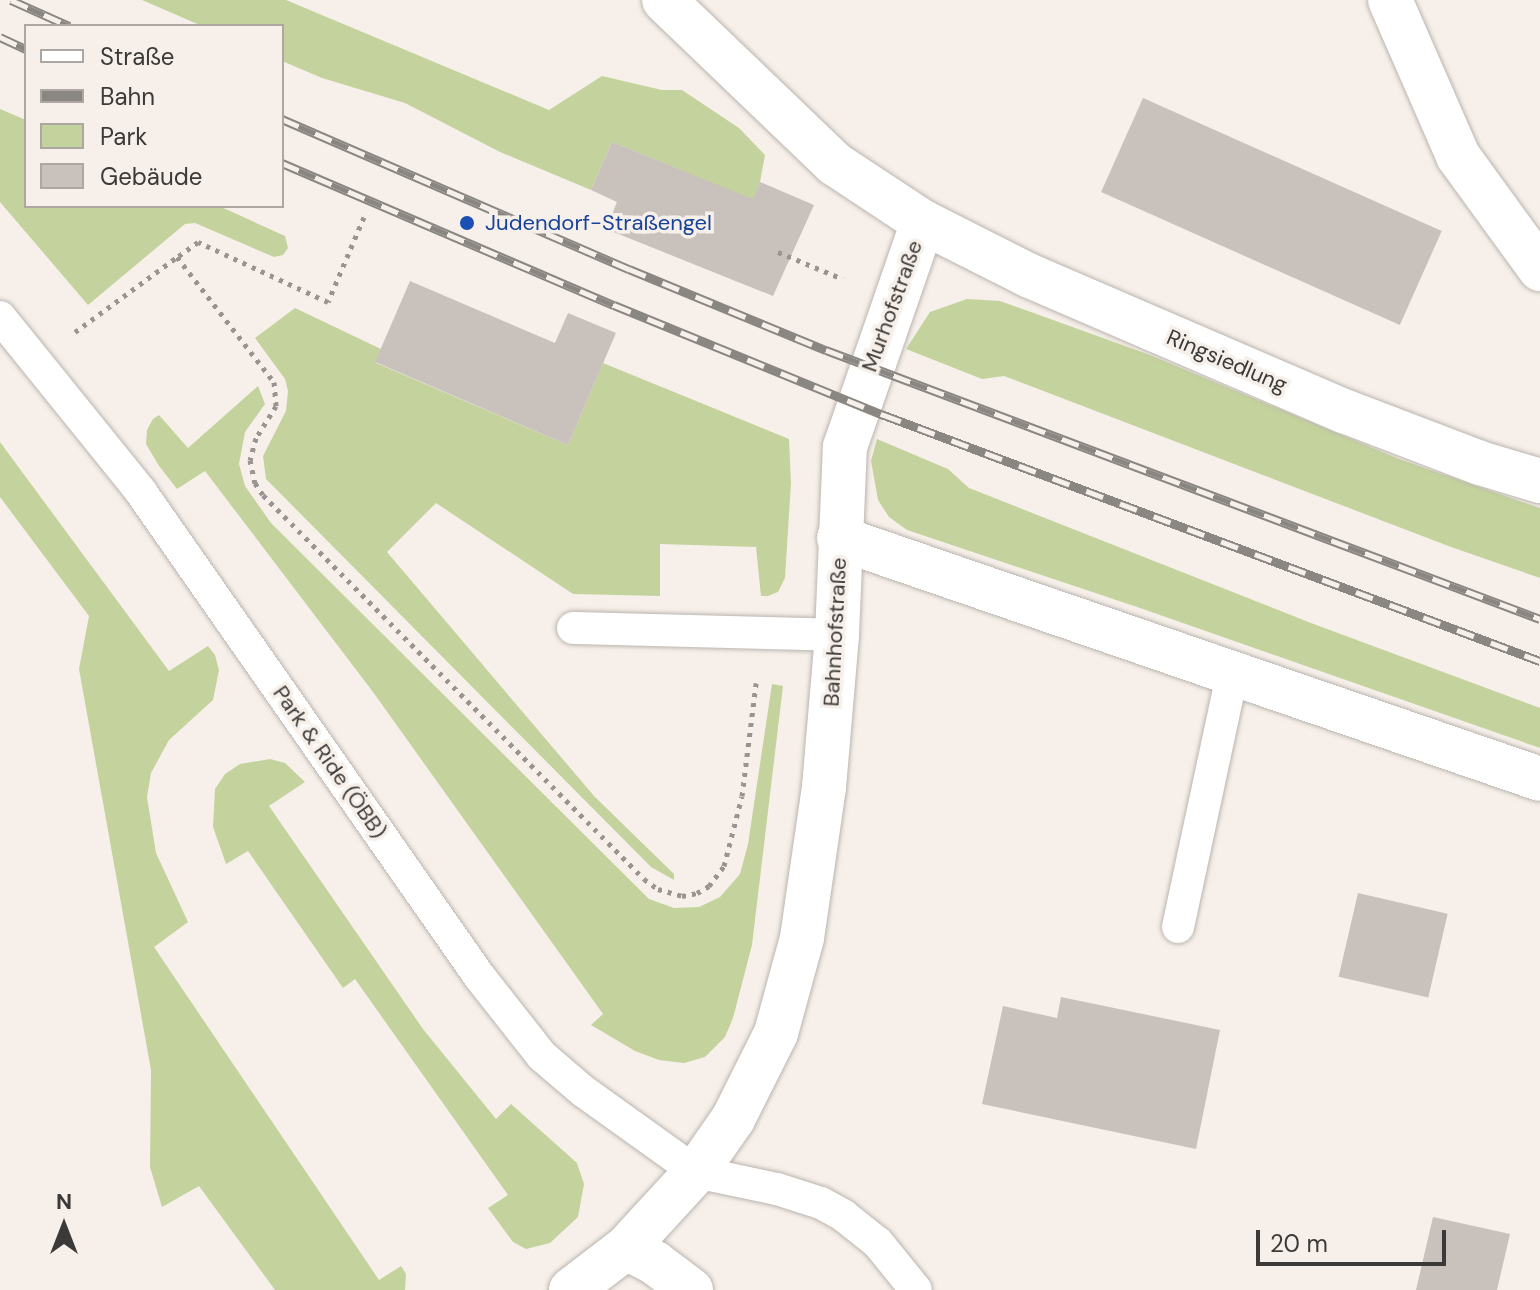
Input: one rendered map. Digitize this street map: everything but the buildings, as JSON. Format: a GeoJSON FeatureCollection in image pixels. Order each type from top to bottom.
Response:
{"type":"FeatureCollection","features":[{"type":"Feature","properties":{"kind":"street","name":"Murhofstraße"},"geometry":{"type":"LineString","coordinates":[[664,0],[835,164],[923,222],[852,420],[845,447],[839,538]]}},
{"type":"Feature","properties":{"kind":"street"},"geometry":{"type":"LineString","coordinates":[[1390,0],[1458,156],[1540,269]]}},
{"type":"Feature","properties":{"kind":"street","name":"Ringsiedlung"},"geometry":{"type":"LineString","coordinates":[[923,222],[1030,276],[1344,411],[1480,463],[1540,481]]}},
{"type":"Feature","properties":{"kind":"street","name":"Bahnhofstraße"},"geometry":{"type":"LineString","coordinates":[[571,1290],[626,1248],[696,1172],[733,1119],[759,1071],[788,995],[802,938],[822,802],[837,635],[839,538],[1540,779]]}},
{"type":"Feature","properties":{"kind":"street"},"geometry":{"type":"LineString","coordinates":[[626,1248],[655,1263],[691,1290]]}},
{"type":"Feature","properties":{"kind":"lane","name":"Park & Ride (ÖBB)"},"geometry":{"type":"LineString","coordinates":[[0,317],[141,492],[479,976],[542,1056],[583,1091],[696,1172]]}},
{"type":"Feature","properties":{"kind":"lane"},"geometry":{"type":"LineString","coordinates":[[573,628],[837,635]]}},
{"type":"Feature","properties":{"kind":"lane"},"geometry":{"type":"LineString","coordinates":[[1178,927],[1232,675]]}},
{"type":"Feature","properties":{"kind":"lane"},"geometry":{"type":"LineString","coordinates":[[696,1172],[777,1189],[821,1203],[878,1243],[916,1290]]}},
{"type":"Feature","properties":{"kind":"path"},"geometry":{"type":"LineString","coordinates":[[36,360],[198,242],[328,302],[364,217]]}},
{"type":"Feature","properties":{"kind":"path"},"geometry":{"type":"LineString","coordinates":[[778,252],[851,282]]}},
{"type":"Feature","properties":{"kind":"path"},"geometry":{"type":"LineString","coordinates":[[177,257],[274,382],[276,406],[256,438],[250,460],[255,483],[263,495],[633,868],[658,889],[682,896],[697,893],[718,878],[729,855],[742,796],[762,633]]}},
{"type":"Feature","properties":{"kind":"green space"},"geometry":{"type":"Polygon","coordinates":[[[142,0],[286,0],[549,110],[602,76],[662,90],[682,90],[739,128],[765,155],[760,182],[744,224],[683,171],[612,142],[591,190],[500,152],[405,103],[322,78],[284,62],[284,24],[197,24],[142,0]]]}},
{"type":"Feature","properties":{"kind":"green space"},"geometry":{"type":"Polygon","coordinates":[[[0,109],[24,119],[24,208],[223,208],[285,236],[288,248],[283,255],[274,257],[195,223],[185,224],[88,305],[0,202],[0,109]]]}},
{"type":"Feature","properties":{"kind":"green space"},"geometry":{"type":"Polygon","coordinates":[[[967,299],[1000,301],[1150,355],[1399,459],[1540,508],[1540,578],[1004,376],[982,379],[906,349],[930,312],[967,299]]]}},
{"type":"Feature","properties":{"kind":"green space"},"geometry":{"type":"Polygon","coordinates":[[[295,308],[381,349],[376,363],[568,445],[603,363],[789,439],[791,483],[785,578],[778,592],[768,596],[761,596],[756,547],[660,544],[660,596],[573,594],[436,503],[387,552],[594,796],[674,874],[674,880],[651,867],[266,479],[263,456],[286,411],[288,391],[285,379],[255,338],[295,308]]]}},
{"type":"Feature","properties":{"kind":"green space"},"geometry":{"type":"Polygon","coordinates":[[[258,386],[265,404],[245,432],[239,464],[245,486],[271,523],[649,899],[674,908],[699,907],[720,897],[740,874],[748,844],[772,684],[783,686],[752,945],[733,1018],[725,1037],[705,1057],[684,1063],[659,1060],[635,1051],[591,1025],[603,1014],[373,692],[205,471],[177,489],[159,466],[146,444],[147,430],[153,419],[159,415],[188,448],[258,386]]]}},
{"type":"Feature","properties":{"kind":"green space"},"geometry":{"type":"Polygon","coordinates":[[[877,439],[948,469],[969,488],[1311,623],[1540,708],[1540,748],[907,530],[889,517],[878,500],[871,461],[877,439]]]}},
{"type":"Feature","properties":{"kind":"green space"},"geometry":{"type":"Polygon","coordinates":[[[0,442],[169,671],[208,646],[215,655],[219,670],[213,700],[169,740],[151,773],[147,797],[156,853],[188,922],[154,947],[379,1280],[401,1266],[406,1274],[405,1290],[275,1290],[199,1186],[162,1207],[150,1167],[151,1070],[79,669],[89,616],[0,497],[0,442]]]}},
{"type":"Feature","properties":{"kind":"green space"},"geometry":{"type":"Polygon","coordinates":[[[270,759],[285,763],[305,782],[269,806],[423,1029],[496,1119],[511,1104],[577,1163],[584,1184],[578,1217],[550,1243],[526,1249],[513,1242],[488,1208],[508,1195],[355,979],[343,988],[248,851],[226,864],[213,827],[215,789],[225,774],[240,764],[270,759]]]}},
{"type":"Feature","properties":{"kind":"railway"},"geometry":{"type":"LineString","coordinates":[[11,0],[65,24]]}},
{"type":"Feature","properties":{"kind":"railway"},"geometry":{"type":"LineString","coordinates":[[0,37],[24,48]]}},
{"type":"Feature","properties":{"kind":"railway"},"geometry":{"type":"LineString","coordinates":[[284,120],[629,269],[826,350],[1540,619]]}},
{"type":"Feature","properties":{"kind":"railway"},"geometry":{"type":"LineString","coordinates":[[284,164],[614,305],[884,415],[1540,661]]}},
{"type":"Feature","properties":{"kind":"place","name":"Judendorf-Straßengel"},"geometry":{"type":"Point","coordinates":[467,223]}}]}
